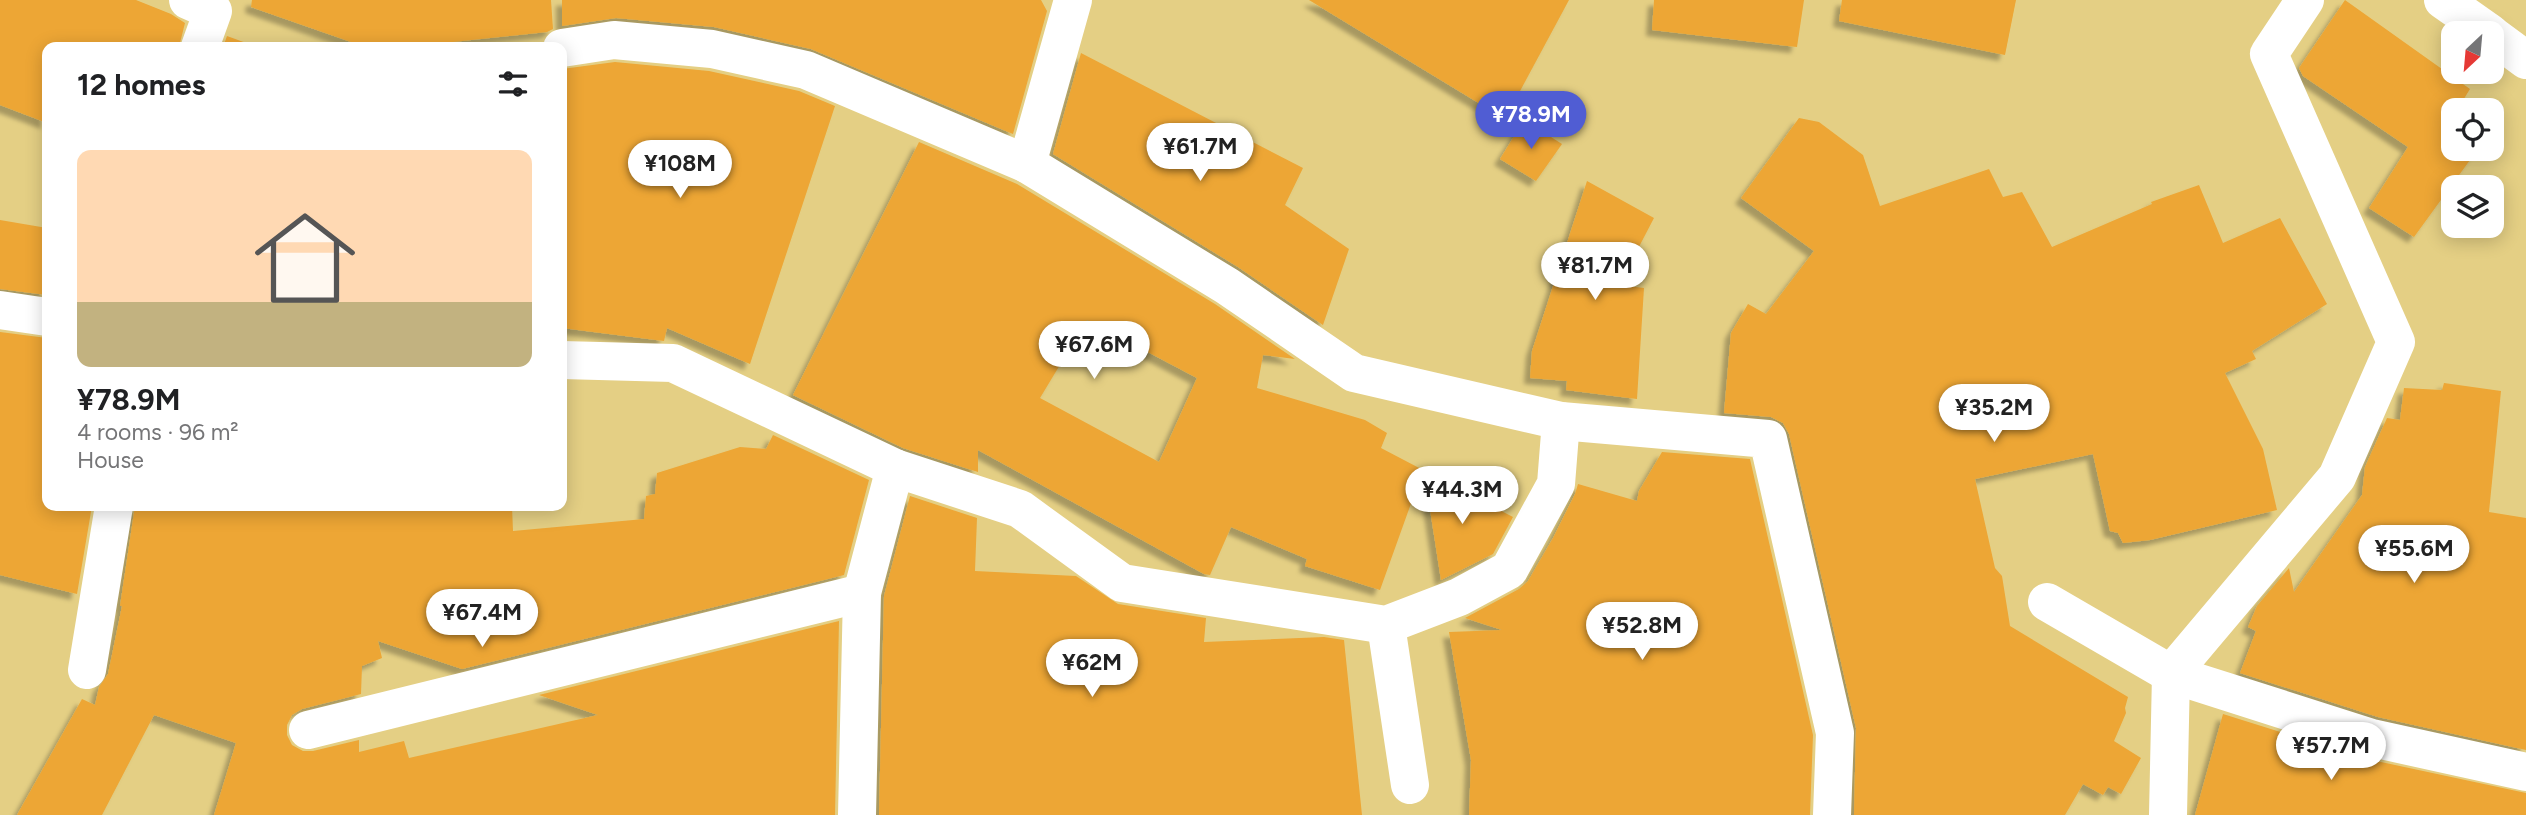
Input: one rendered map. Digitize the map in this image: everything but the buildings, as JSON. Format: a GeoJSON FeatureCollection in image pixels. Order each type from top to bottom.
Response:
{"type":"FeatureCollection","features":[{"type":"Feature","properties":{"kind":"street"},"geometry":{"type":"LineString","coordinates":[[188,0],[213,11],[202,42]]}},
{"type":"Feature","properties":{"kind":"street"},"geometry":{"type":"LineString","coordinates":[[1027,164],[1073,0]]}},
{"type":"Feature","properties":{"kind":"street"},"geometry":{"type":"LineString","coordinates":[[2168,815],[2171,674],[2337,477],[2396,342],[2269,54],[2305,0]]}},
{"type":"Feature","properties":{"kind":"street"},"geometry":{"type":"LineString","coordinates":[[2443,0],[2473,21]]}},
{"type":"Feature","properties":{"kind":"street"},"geometry":{"type":"LineString","coordinates":[[567,47],[614,40],[712,49],[806,70],[1027,164],[1227,286],[1354,373],[1561,421],[1768,439],[1835,733],[1832,815]]}},
{"type":"Feature","properties":{"kind":"street"},"geometry":{"type":"LineString","coordinates":[[2504,44],[2526,60]]}},
{"type":"Feature","properties":{"kind":"street"},"geometry":{"type":"LineString","coordinates":[[0,310],[42,316]]}},
{"type":"Feature","properties":{"kind":"street"},"geometry":{"type":"LineString","coordinates":[[567,360],[673,363],[895,468],[1020,509],[1122,583],[1386,625],[1459,597],[1509,570],[1556,484],[1561,421]]}},
{"type":"Feature","properties":{"kind":"street"},"geometry":{"type":"LineString","coordinates":[[857,815],[862,593],[895,468]]}},
{"type":"Feature","properties":{"kind":"street"},"geometry":{"type":"LineString","coordinates":[[87,670],[113,511]]}},
{"type":"Feature","properties":{"kind":"street"},"geometry":{"type":"LineString","coordinates":[[308,730],[862,593]]}},
{"type":"Feature","properties":{"kind":"street"},"geometry":{"type":"LineString","coordinates":[[2047,602],[2171,674],[2372,738],[2526,772]]}},
{"type":"Feature","properties":{"kind":"street"},"geometry":{"type":"LineString","coordinates":[[1386,625],[1410,785]]}}]}
